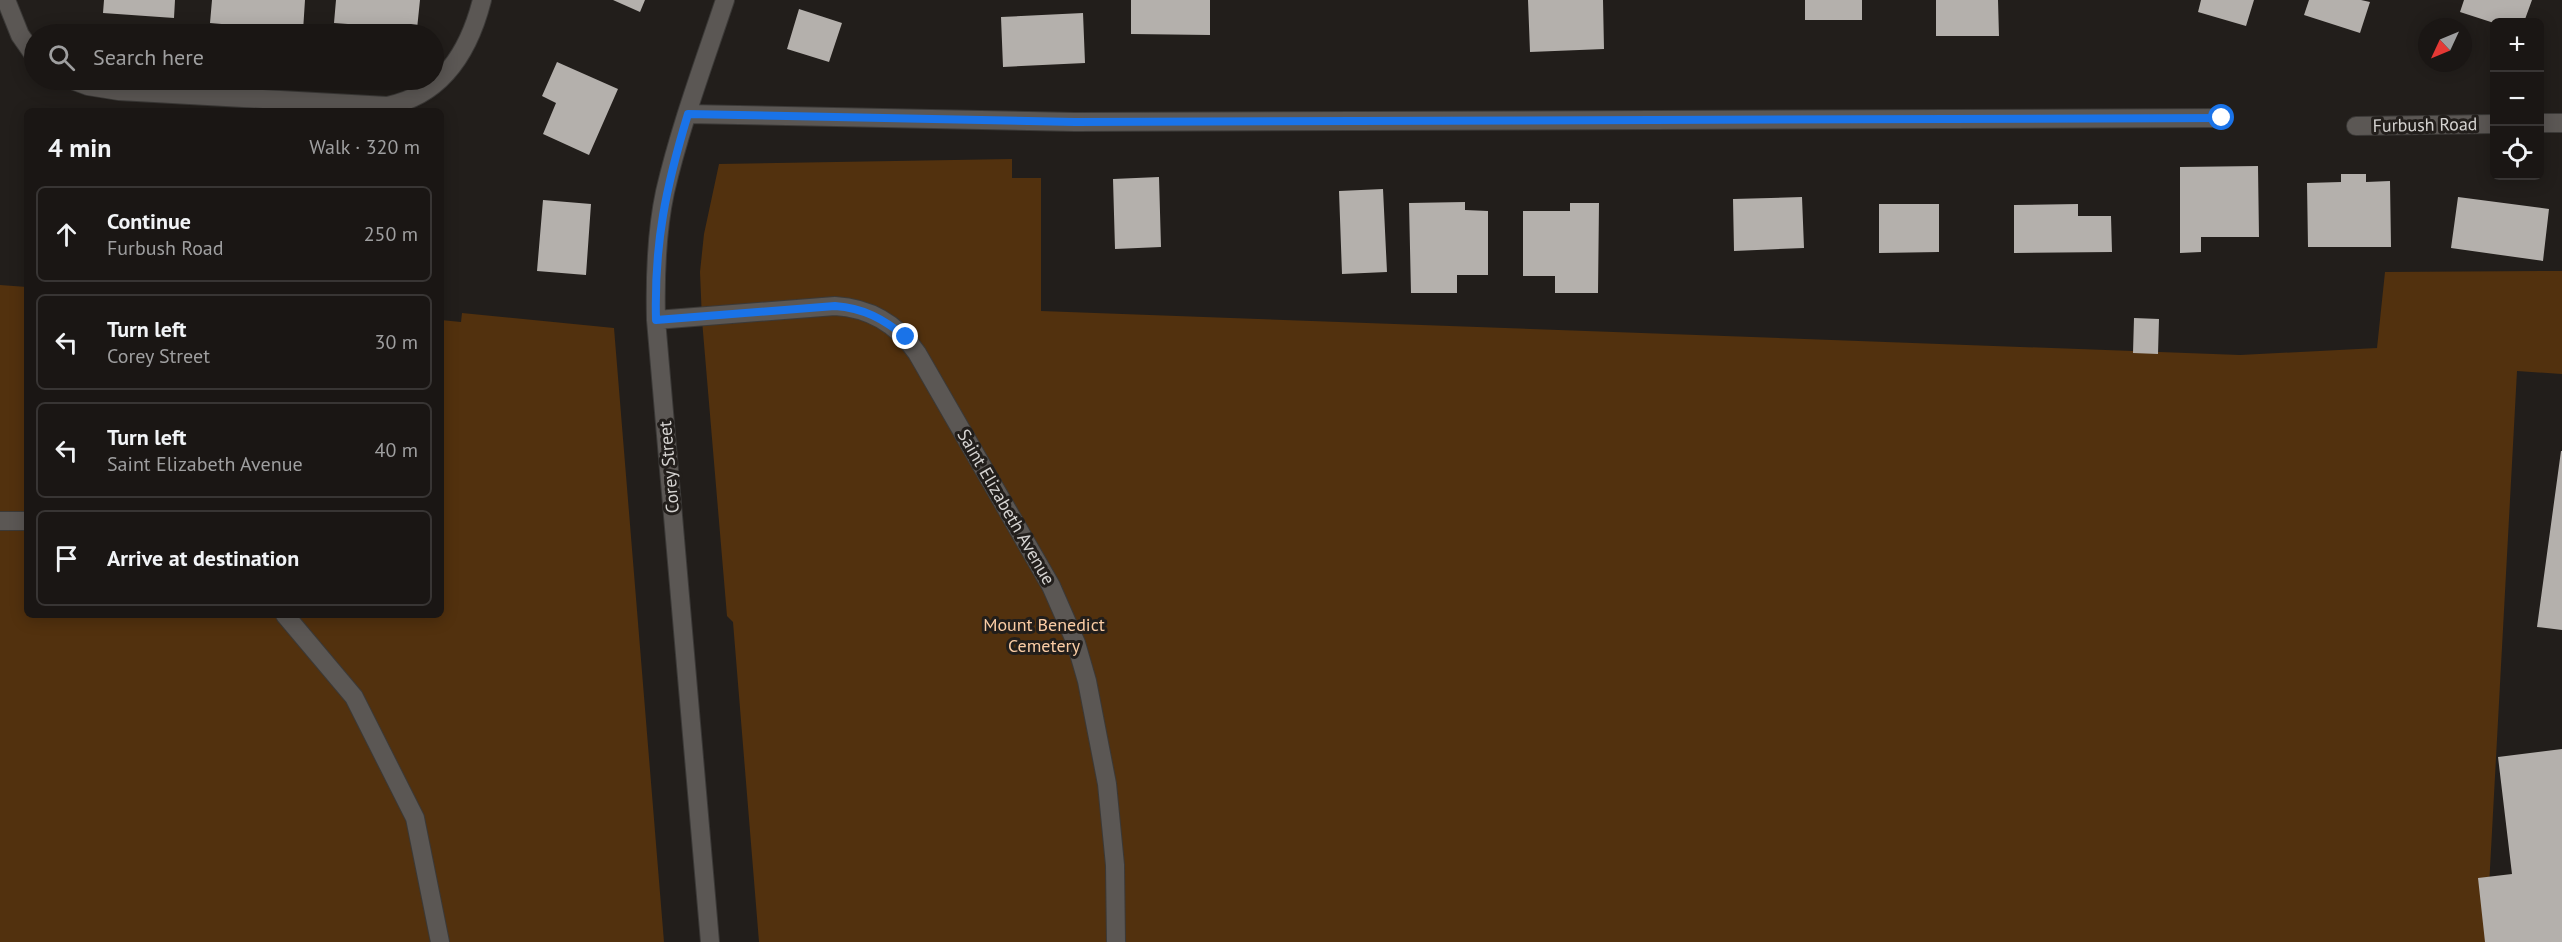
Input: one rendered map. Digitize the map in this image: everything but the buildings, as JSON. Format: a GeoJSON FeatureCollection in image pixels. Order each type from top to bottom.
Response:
{"type":"FeatureCollection","features":[{"type":"Feature","properties":{"kind":"street"},"geometry":{"type":"LineString","coordinates":[[6,0],[24,41]]}},
{"type":"Feature","properties":{"kind":"street"},"geometry":{"type":"LineString","coordinates":[[444,76],[450,71],[472,35],[482,0]]}},
{"type":"Feature","properties":{"kind":"street","name":"Corey Street"},"geometry":{"type":"LineString","coordinates":[[710,942],[656,320],[655,284],[665,193],[725,0]]}},
{"type":"Feature","properties":{"kind":"street"},"geometry":{"type":"LineString","coordinates":[[114,90],[387,106],[412,99],[427,90]]}},
{"type":"Feature","properties":{"kind":"street"},"geometry":{"type":"LineString","coordinates":[[688,114],[1075,122],[2222,118]]}},
{"type":"Feature","properties":{"kind":"street"},"geometry":{"type":"LineString","coordinates":[[2544,123],[2562,123]]}},
{"type":"Feature","properties":{"kind":"street","name":"Furbush Road"},"geometry":{"type":"LineString","coordinates":[[2356,126],[2490,124]]}},
{"type":"Feature","properties":{"kind":"street","name":"Saint Elizabeth Avenue"},"geometry":{"type":"LineString","coordinates":[[656,320],[843,306],[869,312],[906,337],[1051,586],[1076,643],[1087,681],[1107,784],[1115,865],[1116,942]]}},
{"type":"Feature","properties":{"kind":"street"},"geometry":{"type":"LineString","coordinates":[[0,521],[24,521]]}},
{"type":"Feature","properties":{"kind":"street"},"geometry":{"type":"LineString","coordinates":[[287,618],[354,698],[415,818],[440,942]]}},
{"type":"Feature","properties":{"kind":"green space","name":"Mount Benedict Cemetery"},"geometry":{"type":"Polygon","coordinates":[[[1012,159],[1012,178],[1041,178],[1041,311],[2240,355],[2377,348],[2385,272],[2562,271],[2562,374],[2517,371],[2486,942],[759,942],[733,622],[727,616],[702,320],[700,272],[704,234],[719,164],[1012,159]]]}},
{"type":"Feature","properties":{"kind":"green space"},"geometry":{"type":"Polygon","coordinates":[[[0,285],[24,287],[24,618],[444,618],[444,320],[461,322],[462,313],[614,328],[664,942],[0,942],[0,285]]]}},
{"type":"Feature","properties":{"kind":"route"},"geometry":{"type":"LineString","coordinates":[[906,337],[869,312],[852,307],[835,306],[656,320],[655,284],[660,224],[665,193],[688,114],[1075,122],[2222,118]]}}]}
